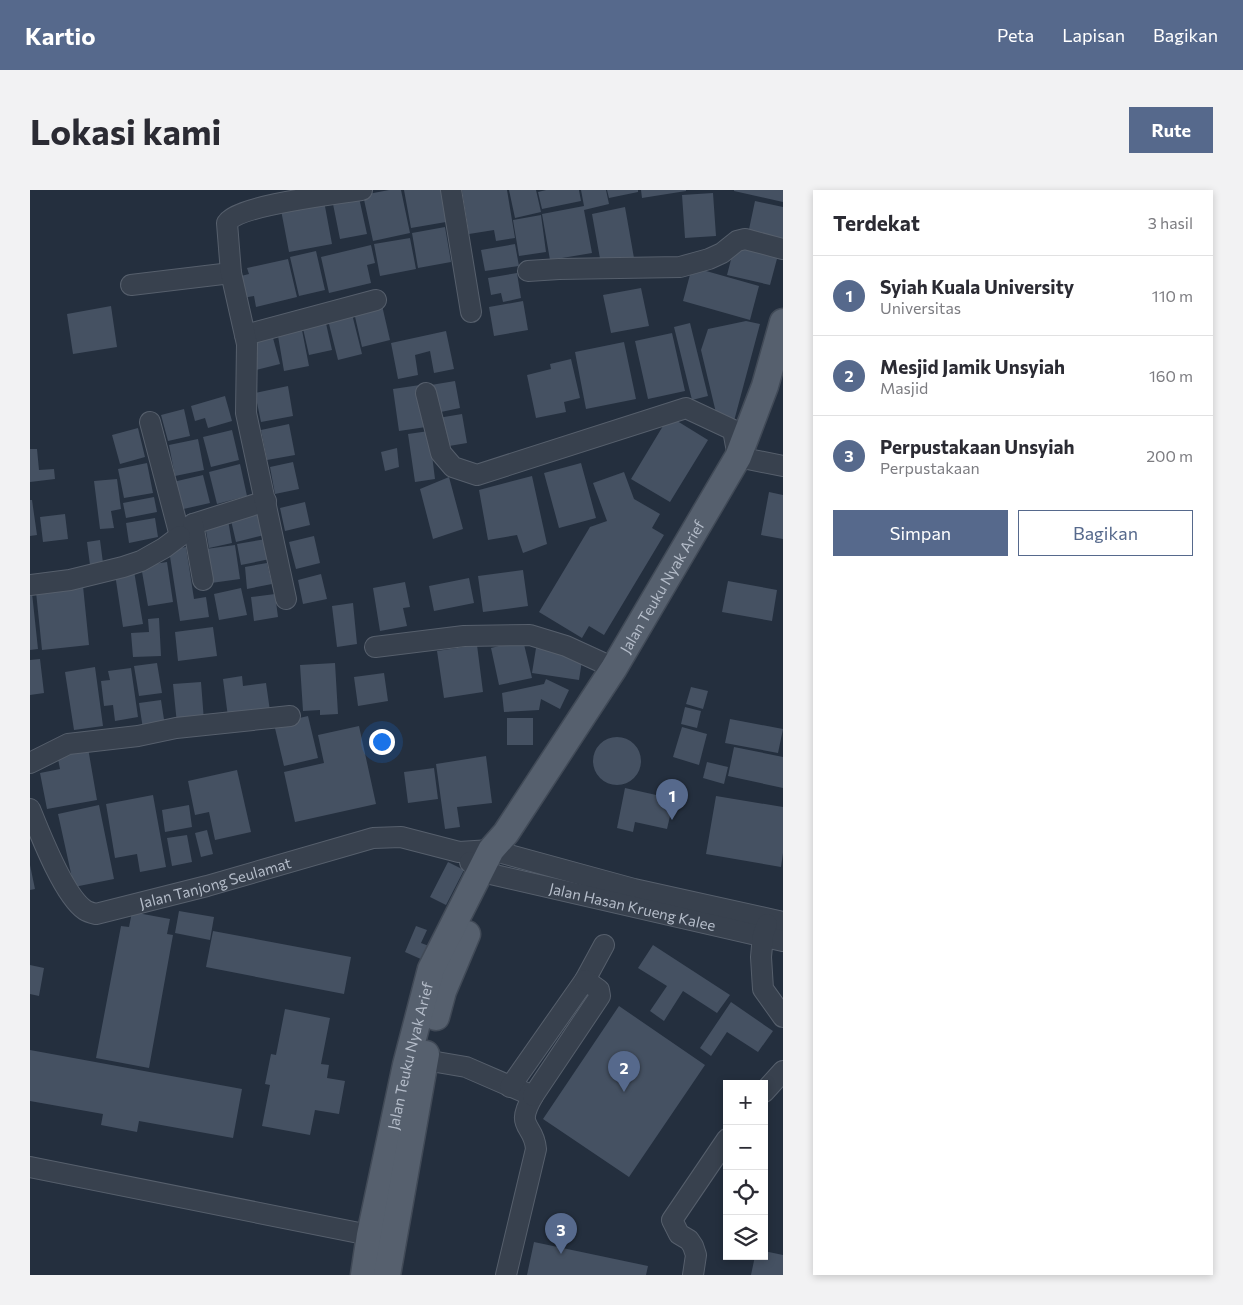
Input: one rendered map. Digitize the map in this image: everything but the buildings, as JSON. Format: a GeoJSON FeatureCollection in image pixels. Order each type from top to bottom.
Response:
{"type":"FeatureCollection","features":[{"type":"Feature","properties":{"kind":"main road","name":"Jalan Teuku Nyak Arief"},"geometry":{"type":"LineString","coordinates":[[386,1275],[382,1237],[406,1065],[428,978],[455,920],[614,668],[738,457],[765,386],[783,322]]}},
{"type":"Feature","properties":{"kind":"main road","name":"Jalan Teuku Nyak Arief"},"geometry":{"type":"LineString","coordinates":[[364,1275],[382,1237],[443,991],[474,917],[496,857]]}},
{"type":"Feature","properties":{"kind":"street"},"geometry":{"type":"LineString","coordinates":[[286,598],[246,413],[247,344],[231,273],[227,227],[230,218],[274,197],[362,190]]}},
{"type":"Feature","properties":{"kind":"street"},"geometry":{"type":"LineString","coordinates":[[451,190],[472,312]]}},
{"type":"Feature","properties":{"kind":"street"},"geometry":{"type":"LineString","coordinates":[[528,271],[680,267],[709,259],[722,253],[737,241],[745,239],[783,249]]}},
{"type":"Feature","properties":{"kind":"street"},"geometry":{"type":"LineString","coordinates":[[130,285],[231,273]]}},
{"type":"Feature","properties":{"kind":"street"},"geometry":{"type":"LineString","coordinates":[[245,334],[376,300]]}},
{"type":"Feature","properties":{"kind":"street"},"geometry":{"type":"LineString","coordinates":[[426,393],[440,453],[454,467],[477,475],[686,408],[733,430],[738,457],[783,466]]}},
{"type":"Feature","properties":{"kind":"street"},"geometry":{"type":"LineString","coordinates":[[150,422],[203,580]]}},
{"type":"Feature","properties":{"kind":"street"},"geometry":{"type":"LineString","coordinates":[[30,585],[70,580],[141,561],[164,548],[187,530],[266,501]]}},
{"type":"Feature","properties":{"kind":"street"},"geometry":{"type":"LineString","coordinates":[[375,647],[464,636],[530,635],[566,646],[614,668]]}},
{"type":"Feature","properties":{"kind":"street"},"geometry":{"type":"LineString","coordinates":[[30,763],[68,744],[138,736],[176,728],[290,716]]}},
{"type":"Feature","properties":{"kind":"street","name":"Jalan Tanjong Seulamat"},"geometry":{"type":"LineString","coordinates":[[30,809],[39,854],[74,900],[86,911],[96,914],[207,886],[374,838],[401,837],[459,852],[496,857]]}},
{"type":"Feature","properties":{"kind":"street","name":"Jalan Hasan Krueng Kalee"},"geometry":{"type":"LineString","coordinates":[[496,857],[634,889],[772,925],[783,941]]}},
{"type":"Feature","properties":{"kind":"street"},"geometry":{"type":"LineString","coordinates":[[772,925],[761,957],[763,989],[783,1017]]}},
{"type":"Feature","properties":{"kind":"street"},"geometry":{"type":"LineString","coordinates":[[510,1087],[585,980],[604,944]]}},
{"type":"Feature","properties":{"kind":"street"},"geometry":{"type":"LineString","coordinates":[[506,1275],[536,1149],[524,1118],[526,1108],[600,996],[600,990],[585,980]]}},
{"type":"Feature","properties":{"kind":"street"},"geometry":{"type":"LineString","coordinates":[[425,1060],[466,1066],[533,1096]]}},
{"type":"Feature","properties":{"kind":"street"},"geometry":{"type":"LineString","coordinates":[[768,1087],[783,1070]]}},
{"type":"Feature","properties":{"kind":"street"},"geometry":{"type":"LineString","coordinates":[[693,1275],[696,1255],[693,1246],[689,1240],[679,1234],[672,1220],[723,1145]]}},
{"type":"Feature","properties":{"kind":"street"},"geometry":{"type":"LineString","coordinates":[[30,1167],[382,1237]]}},
{"type":"Feature","properties":{"kind":"place","name":"Syiah Kuala University"},"geometry":{"type":"Point","coordinates":[672,820]}},
{"type":"Feature","properties":{"kind":"place","name":"Mesjid Jamik Unsyiah"},"geometry":{"type":"Point","coordinates":[624,1092]}},
{"type":"Feature","properties":{"kind":"place","name":"Perpustakaan Unsyiah"},"geometry":{"type":"Point","coordinates":[561,1254]}}]}
